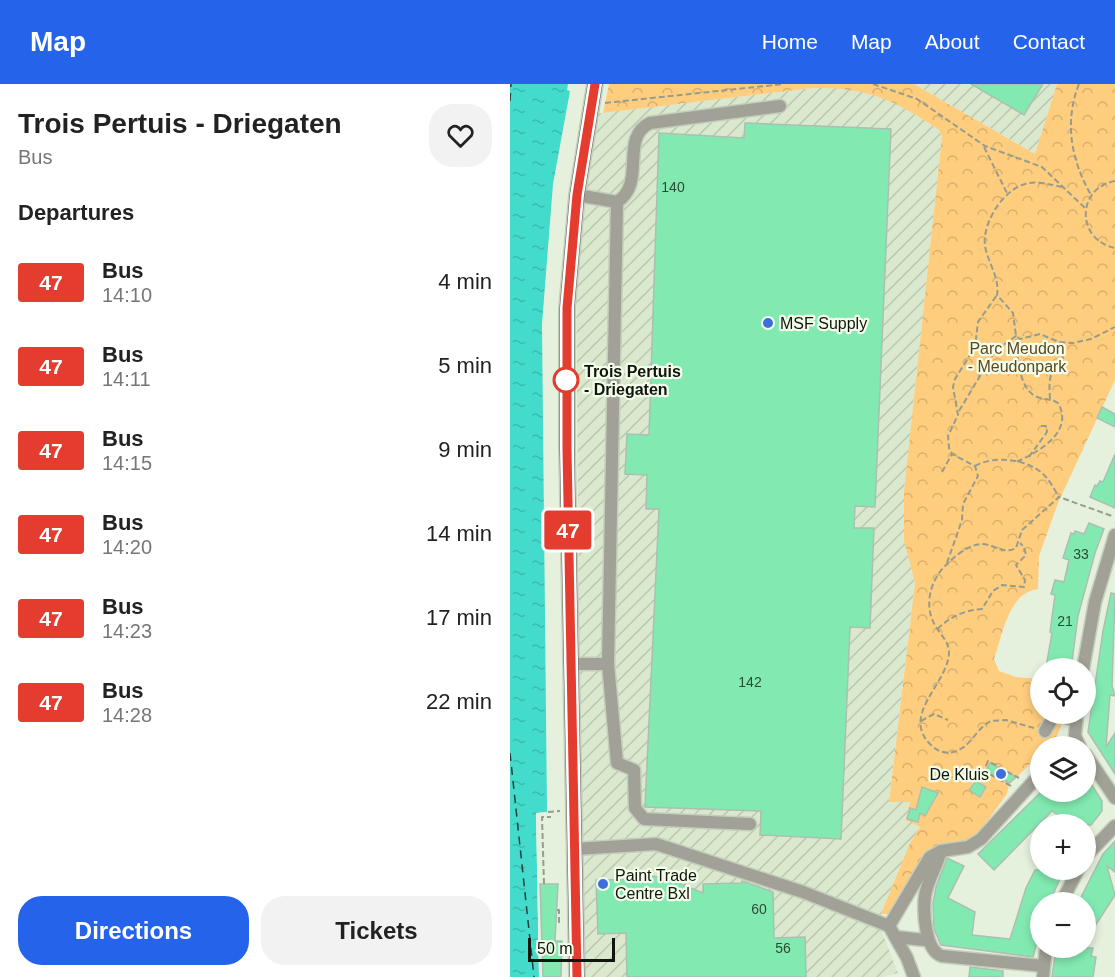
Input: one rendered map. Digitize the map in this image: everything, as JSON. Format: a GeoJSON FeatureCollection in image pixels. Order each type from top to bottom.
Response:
{"type":"FeatureCollection","features":[{"type":"Feature","properties":{"kind":"main road"},"geometry":{"type":"LineString","coordinates":[[577,977],[566,363],[570,263],[577,195],[595,84]]}},
{"type":"Feature","properties":{"kind":"street"},"geometry":{"type":"LineString","coordinates":[[750,824],[649,821],[640,817],[635,808],[634,770],[617,763],[608,664],[617,202],[631,186],[635,138],[644,126],[650,123],[780,106]]}},
{"type":"Feature","properties":{"kind":"street"},"geometry":{"type":"LineString","coordinates":[[577,195],[617,202]]}},
{"type":"Feature","properties":{"kind":"street"},"geometry":{"type":"LineString","coordinates":[[1085,658],[1095,602],[1115,536]]}},
{"type":"Feature","properties":{"kind":"street"},"geometry":{"type":"LineString","coordinates":[[572,664],[608,664]]}},
{"type":"Feature","properties":{"kind":"street"},"geometry":{"type":"LineString","coordinates":[[1046,731],[1050,724]]}},
{"type":"Feature","properties":{"kind":"street"},"geometry":{"type":"LineString","coordinates":[[1096,770],[1115,798]]}},
{"type":"Feature","properties":{"kind":"street"},"geometry":{"type":"LineString","coordinates":[[914,977],[893,932],[924,865],[930,857],[941,851],[968,847],[981,839],[1030,785]]}},
{"type":"Feature","properties":{"kind":"street"},"geometry":{"type":"LineString","coordinates":[[1096,846],[1115,826]]}},
{"type":"Feature","properties":{"kind":"street"},"geometry":{"type":"LineString","coordinates":[[575,849],[643,843],[663,846],[794,888],[893,932],[924,939]]}},
{"type":"Feature","properties":{"kind":"street"},"geometry":{"type":"LineString","coordinates":[[941,851],[925,899],[929,944],[932,951],[942,956],[1043,971]]}},
{"type":"Feature","properties":{"kind":"path"},"geometry":{"type":"LineString","coordinates":[[599,100],[609,104],[784,84]]}},
{"type":"Feature","properties":{"kind":"path"},"geometry":{"type":"LineString","coordinates":[[873,84],[917,99],[982,145],[1042,167],[1085,208]]}},
{"type":"Feature","properties":{"kind":"path"},"geometry":{"type":"LineString","coordinates":[[1079,84],[1071,109],[1070,128],[1074,153],[1082,178],[1091,195]]}},
{"type":"Feature","properties":{"kind":"path"},"geometry":{"type":"LineString","coordinates":[[982,145],[1008,195]]}},
{"type":"Feature","properties":{"kind":"path"},"geometry":{"type":"LineString","coordinates":[[1115,181],[1104,183],[1091,195],[1085,208],[1085,218],[1092,235],[1099,242],[1115,248]]}},
{"type":"Feature","properties":{"kind":"path"},"geometry":{"type":"LineString","coordinates":[[957,412],[953,387],[955,379],[972,354],[978,322],[997,295],[998,285],[986,240],[990,219],[1008,195],[1029,183],[1062,187]]}},
{"type":"Feature","properties":{"kind":"path"},"geometry":{"type":"LineString","coordinates":[[997,295],[1013,313],[1017,358],[1027,386],[1034,395],[1050,399],[1060,408],[1062,424],[1041,450],[1016,462]]}},
{"type":"Feature","properties":{"kind":"path"},"geometry":{"type":"LineString","coordinates":[[1016,336],[1022,339],[1040,334],[1062,343],[1091,339],[1115,327]]}},
{"type":"Feature","properties":{"kind":"path"},"geometry":{"type":"LineString","coordinates":[[942,472],[952,454],[948,436],[957,412],[995,351],[1016,336]]}},
{"type":"Feature","properties":{"kind":"path"},"geometry":{"type":"LineString","coordinates":[[1050,399],[1049,379],[1054,366],[1063,360],[1062,343]]}},
{"type":"Feature","properties":{"kind":"path"},"geometry":{"type":"LineString","coordinates":[[1029,457],[1048,431],[1043,424],[1039,426]]}},
{"type":"Feature","properties":{"kind":"path"},"geometry":{"type":"LineString","coordinates":[[952,454],[975,466]]}},
{"type":"Feature","properties":{"kind":"path"},"geometry":{"type":"LineString","coordinates":[[975,466],[994,458],[1016,462],[1041,472],[1059,497],[1112,516]]}},
{"type":"Feature","properties":{"kind":"path"},"geometry":{"type":"LineString","coordinates":[[975,466],[977,480],[963,504],[962,520],[946,565],[936,578],[929,598],[930,615],[946,640],[948,656],[924,708],[921,732],[930,745],[947,753],[963,747],[983,726],[994,720],[1046,731]]}},
{"type":"Feature","properties":{"kind":"path"},"geometry":{"type":"LineString","coordinates":[[946,565],[977,545],[988,545],[1005,551],[1013,549],[1020,543],[1022,530],[1059,497]]}},
{"type":"Feature","properties":{"kind":"path"},"geometry":{"type":"LineString","coordinates":[[937,629],[951,616],[982,609],[993,591],[1002,585],[1026,586],[1016,565],[1026,555],[1020,543]]}},
{"type":"Feature","properties":{"kind":"path"},"geometry":{"type":"LineString","coordinates":[[921,721],[934,714],[948,720]]}},
{"type":"Feature","properties":{"kind":"path"},"geometry":{"type":"LineString","coordinates":[[1011,786],[984,771],[988,761],[1019,778]]}},
{"type":"Feature","properties":{"kind":"path"},"geometry":{"type":"LineString","coordinates":[[549,812],[558,811]]}},
{"type":"Feature","properties":{"kind":"path"},"geometry":{"type":"LineString","coordinates":[[544,884],[543,818],[551,818]]}},
{"type":"Feature","properties":{"kind":"path"},"geometry":{"type":"LineString","coordinates":[[556,910],[559,910],[559,923]]}},
{"type":"Feature","properties":{"kind":"shaded area"},"geometry":{"type":"Polygon","coordinates":[[[914,84],[1057,84],[1035,154],[914,84]]]}},
{"type":"Feature","properties":{"kind":"shaded area"},"geometry":{"type":"Polygon","coordinates":[[[839,87],[870,92],[909,110],[939,130],[942,136],[904,491],[904,541],[915,583],[889,801],[910,802],[920,827],[910,843],[881,914],[880,927],[898,973],[883,977],[582,977],[576,272],[594,114],[813,88],[839,87]]]}},
{"type":"Feature","properties":{"kind":"green space","name":"Parc Meudon - Meudonpark"},"geometry":{"type":"Polygon","coordinates":[[[609,84],[914,84],[1035,154],[1057,84],[1115,84],[1115,380],[1058,503],[1039,556],[1038,589],[1028,592],[1013,606],[994,659],[999,671],[1016,677],[1030,678],[1030,724],[1062,724],[1057,736],[1030,736],[1030,764],[1009,785],[1007,794],[981,830],[970,841],[954,845],[891,914],[881,914],[910,843],[920,827],[906,820],[910,802],[889,802],[915,583],[904,541],[904,491],[942,136],[939,130],[894,103],[865,93],[832,88],[813,88],[603,113],[609,84]]]}},
{"type":"Feature","properties":{"kind":"water"},"geometry":{"type":"Polygon","coordinates":[[[510,84],[568,84],[567,90],[570,91],[553,184],[542,324],[547,812],[536,813],[539,977],[510,977],[510,84]]]}},
{"type":"Feature","properties":{"kind":"pier"},"geometry":{"type":"Polygon","coordinates":[[[550,812],[548,815],[539,816],[542,977],[539,977],[536,813],[550,812]]]}},
{"type":"Feature","properties":{"kind":"building"},"geometry":{"type":"Polygon","coordinates":[[[971,84],[1043,84],[1024,115],[971,84]]]}},
{"type":"Feature","properties":{"kind":"building"},"geometry":{"type":"Polygon","coordinates":[[[745,123],[891,129],[875,507],[855,506],[854,528],[874,528],[870,628],[850,627],[841,839],[760,835],[761,811],[645,807],[659,509],[646,509],[647,475],[625,474],[627,434],[649,435],[659,133],[744,138],[745,123]]]}},
{"type":"Feature","properties":{"kind":"building"},"geometry":{"type":"Polygon","coordinates":[[[1102,407],[1115,414],[1115,427],[1097,418],[1102,407]]]}},
{"type":"Feature","properties":{"kind":"building"},"geometry":{"type":"Polygon","coordinates":[[[1115,454],[1115,508],[1090,497],[1095,485],[1097,486],[1100,481],[1103,482],[1115,454]]]}},
{"type":"Feature","properties":{"kind":"building"},"geometry":{"type":"Polygon","coordinates":[[[1089,523],[1104,529],[1078,616],[1072,658],[1048,658],[1055,595],[1051,594],[1055,580],[1064,582],[1069,560],[1063,558],[1071,533],[1074,534],[1075,531],[1084,534],[1089,523]]]}},
{"type":"Feature","properties":{"kind":"building"},"geometry":{"type":"Polygon","coordinates":[[[1111,593],[1115,594],[1112,686],[1115,696],[1110,695],[1106,747],[1115,733],[1115,774],[1096,744],[1096,736],[1091,736],[1088,732],[1089,724],[1096,724],[1096,678],[1111,593]]]}},
{"type":"Feature","properties":{"kind":"building","name":"De Kluis"},"geometry":{"type":"Polygon","coordinates":[[[990,763],[1016,777],[1009,783],[986,771],[990,763]]]}},
{"type":"Feature","properties":{"kind":"building"},"geometry":{"type":"Polygon","coordinates":[[[976,781],[986,787],[980,797],[969,790],[976,781]]]}},
{"type":"Feature","properties":{"kind":"building"},"geometry":{"type":"Polygon","coordinates":[[[922,787],[938,793],[925,816],[920,813],[918,822],[907,819],[910,808],[916,810],[922,787]]]}},
{"type":"Feature","properties":{"kind":"building"},"geometry":{"type":"Polygon","coordinates":[[[1096,792],[1102,801],[1102,811],[1096,819],[1096,814],[1056,814],[1052,811],[1049,814],[1030,814],[1030,833],[994,870],[978,854],[1031,802],[1096,802],[1096,792]]]}},
{"type":"Feature","properties":{"kind":"building"},"geometry":{"type":"Polygon","coordinates":[[[1115,841],[1115,872],[1107,866],[1115,895],[1096,924],[1096,892],[1084,892],[1090,880],[1096,880],[1096,868],[1103,854],[1115,841]]]}},
{"type":"Feature","properties":{"kind":"building"},"geometry":{"type":"Polygon","coordinates":[[[947,858],[964,866],[948,898],[975,912],[972,935],[1010,939],[1030,880],[1059,880],[1054,892],[1030,892],[1030,957],[941,945],[934,929],[933,903],[936,887],[947,858]]]}},
{"type":"Feature","properties":{"kind":"building"},"geometry":{"type":"Polygon","coordinates":[[[650,876],[676,879],[676,882],[703,893],[703,884],[742,883],[742,881],[773,892],[774,938],[805,937],[806,977],[627,977],[626,933],[598,934],[596,880],[650,879],[650,876]]]}},
{"type":"Feature","properties":{"kind":"building"},"geometry":{"type":"Polygon","coordinates":[[[540,884],[558,884],[555,941],[562,941],[561,977],[543,977],[540,884]]]}},
{"type":"Feature","properties":{"kind":"building"},"geometry":{"type":"Polygon","coordinates":[[[1055,958],[1096,958],[1093,977],[1052,977],[1055,958]]]}},
{"type":"Feature","properties":{"kind":"building"},"geometry":{"type":"Polygon","coordinates":[[[970,967],[1003,971],[1003,977],[969,977],[970,967]]]}},
{"type":"Feature","properties":{"kind":"ferry route"},"geometry":{"type":"LineString","coordinates":[[510,101],[511,84]]}},
{"type":"Feature","properties":{"kind":"ferry route"},"geometry":{"type":"LineString","coordinates":[[510,753],[534,977]]}},
{"type":"Feature","properties":{"kind":"bus line","name":"47"},"geometry":{"type":"LineString","coordinates":[[577,977],[567,449],[567,308],[577,195],[595,84]]}},
{"type":"Feature","properties":{"kind":"place","name":"MSF Supply"},"geometry":{"type":"Point","coordinates":[768,323]}},
{"type":"Feature","properties":{"kind":"place","name":"Trois Pertuis - Driegaten"},"geometry":{"type":"Point","coordinates":[566,380]}},
{"type":"Feature","properties":{"kind":"place","name":"De Kluis"},"geometry":{"type":"Point","coordinates":[1001,774]}},
{"type":"Feature","properties":{"kind":"place","name":"Paint Trade Centre Bxl"},"geometry":{"type":"Point","coordinates":[603,884]}}]}
